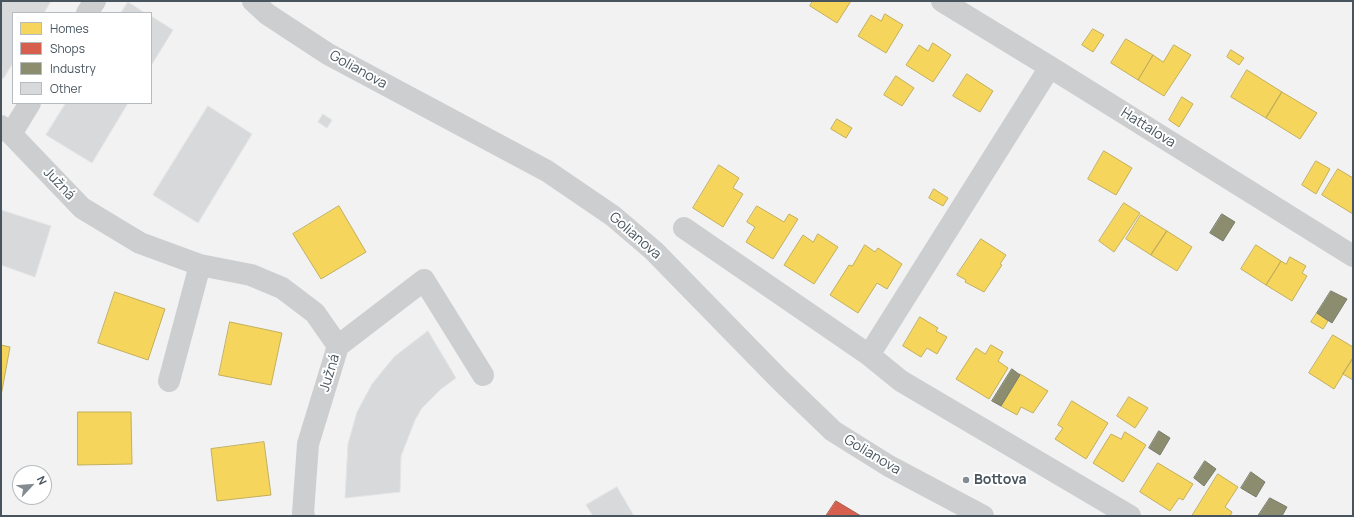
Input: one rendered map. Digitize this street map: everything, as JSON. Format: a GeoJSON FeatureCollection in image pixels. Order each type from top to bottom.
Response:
{"type":"FeatureCollection","features":[{"type":"Feature","properties":{"kind":"street"},"geometry":{"type":"LineString","coordinates":[[88,12],[95,1]]}},
{"type":"Feature","properties":{"kind":"street","name":"Golianova"},"geometry":{"type":"LineString","coordinates":[[252,1],[267,14],[328,54],[547,171],[613,216],[654,251],[780,380],[833,431],[889,466],[983,516]]}},
{"type":"Feature","properties":{"kind":"street","name":"Hattalova"},"geometry":{"type":"LineString","coordinates":[[942,1],[1353,256]]}},
{"type":"Feature","properties":{"kind":"street"},"geometry":{"type":"LineString","coordinates":[[869,355],[1050,67]]}},
{"type":"Feature","properties":{"kind":"street","name":"Južná"},"geometry":{"type":"LineString","coordinates":[[29,104],[6,130],[82,208],[140,242],[200,265],[251,275],[282,288],[314,313],[338,346],[308,444],[304,516]]}},
{"type":"Feature","properties":{"kind":"street"},"geometry":{"type":"LineString","coordinates":[[684,228],[869,355],[901,382],[1106,510],[1130,516]]}},
{"type":"Feature","properties":{"kind":"street"},"geometry":{"type":"LineString","coordinates":[[169,381],[200,265]]}},
{"type":"Feature","properties":{"kind":"street"},"geometry":{"type":"LineString","coordinates":[[338,346],[424,280],[483,375]]}},
{"type":"Feature","properties":{"kind":"building: Homes"},"geometry":{"type":"Polygon","coordinates":[[[813,1],[851,1],[837,23],[810,6],[813,1]]]}},
{"type":"Feature","properties":{"kind":"building: Homes"},"geometry":{"type":"Polygon","coordinates":[[[885,14],[903,25],[886,53],[858,36],[871,15],[881,21],[885,14]]]}},
{"type":"Feature","properties":{"kind":"building: Homes"},"geometry":{"type":"Polygon","coordinates":[[[1093,29],[1104,35],[1093,52],[1082,45],[1093,29]]]}},
{"type":"Feature","properties":{"kind":"building: Homes"},"geometry":{"type":"Polygon","coordinates":[[[1126,39],[1153,55],[1138,80],[1111,63],[1126,39]]]}},
{"type":"Feature","properties":{"kind":"building: Homes"},"geometry":{"type":"Polygon","coordinates":[[[933,43],[951,55],[933,82],[906,65],[919,45],[928,51],[933,43]]]}},
{"type":"Feature","properties":{"kind":"building: Homes"},"geometry":{"type":"Polygon","coordinates":[[[1174,45],[1191,55],[1164,96],[1138,80],[1153,55],[1163,62],[1174,45]]]}},
{"type":"Feature","properties":{"kind":"building: Homes"},"geometry":{"type":"Polygon","coordinates":[[[1231,50],[1244,58],[1239,65],[1227,57],[1231,50]]]}},
{"type":"Feature","properties":{"kind":"building: Homes"},"geometry":{"type":"Polygon","coordinates":[[[1247,70],[1282,92],[1266,118],[1231,97],[1247,70]]]}},
{"type":"Feature","properties":{"kind":"building: Homes"},"geometry":{"type":"Polygon","coordinates":[[[967,74],[993,91],[980,112],[953,96],[967,74]]]}},
{"type":"Feature","properties":{"kind":"building: Homes"},"geometry":{"type":"Polygon","coordinates":[[[896,76],[914,88],[902,106],[884,95],[896,76]]]}},
{"type":"Feature","properties":{"kind":"building: Homes"},"geometry":{"type":"Polygon","coordinates":[[[1282,92],[1317,113],[1300,139],[1266,118],[1282,92]]]}},
{"type":"Feature","properties":{"kind":"building: Homes"},"geometry":{"type":"Polygon","coordinates":[[[1182,97],[1193,104],[1179,127],[1169,120],[1182,97]]]}},
{"type":"Feature","properties":{"kind":"building: Homes"},"geometry":{"type":"Polygon","coordinates":[[[837,119],[852,128],[846,138],[831,129],[837,119]]]}},
{"type":"Feature","properties":{"kind":"building: Homes"},"geometry":{"type":"Polygon","coordinates":[[[1104,151],[1132,168],[1116,195],[1088,179],[1104,151]]]}},
{"type":"Feature","properties":{"kind":"building: Homes"},"geometry":{"type":"Polygon","coordinates":[[[1316,161],[1330,169],[1316,194],[1302,185],[1316,161]]]}},
{"type":"Feature","properties":{"kind":"building: Homes"},"geometry":{"type":"Polygon","coordinates":[[[719,165],[739,178],[733,188],[743,194],[723,227],[693,208],[719,165]]]}},
{"type":"Feature","properties":{"kind":"building: Homes"},"geometry":{"type":"Polygon","coordinates":[[[1338,169],[1353,178],[1353,214],[1322,195],[1338,169]]]}},
{"type":"Feature","properties":{"kind":"building: Homes"},"geometry":{"type":"Polygon","coordinates":[[[934,189],[948,198],[943,206],[929,198],[934,189]]]}},
{"type":"Feature","properties":{"kind":"building: Homes"},"geometry":{"type":"Polygon","coordinates":[[[1124,203],[1140,213],[1114,252],[1099,241],[1124,203]]]}},
{"type":"Feature","properties":{"kind":"building: Homes"},"geometry":{"type":"Polygon","coordinates":[[[339,206],[366,252],[321,279],[293,234],[339,206]]]}},
{"type":"Feature","properties":{"kind":"building: Homes"},"geometry":{"type":"Polygon","coordinates":[[[757,206],[784,222],[789,214],[798,219],[773,259],[746,242],[755,227],[747,222],[757,206]]]}},
{"type":"Feature","properties":{"kind":"building: Homes"},"geometry":{"type":"Polygon","coordinates":[[[1141,215],[1167,231],[1151,255],[1126,239],[1141,215]]]}},
{"type":"Feature","properties":{"kind":"building: Homes"},"geometry":{"type":"Polygon","coordinates":[[[1167,231],[1192,247],[1177,271],[1151,255],[1167,231]]]}},
{"type":"Feature","properties":{"kind":"building: Homes"},"geometry":{"type":"Polygon","coordinates":[[[818,234],[838,247],[814,284],[784,265],[803,235],[813,242],[818,234]]]}},
{"type":"Feature","properties":{"kind":"building: Homes"},"geometry":{"type":"Polygon","coordinates":[[[981,239],[1006,255],[1000,264],[1002,265],[984,292],[965,282],[966,280],[957,275],[981,239]]]}},
{"type":"Feature","properties":{"kind":"building: Homes"},"geometry":{"type":"Polygon","coordinates":[[[865,245],[875,252],[878,248],[902,264],[887,289],[877,283],[858,313],[830,295],[849,265],[852,266],[865,245]]]}},
{"type":"Feature","properties":{"kind":"building: Homes"},"geometry":{"type":"Polygon","coordinates":[[[1256,245],[1281,261],[1266,285],[1241,269],[1256,245]]]}},
{"type":"Feature","properties":{"kind":"building: Homes"},"geometry":{"type":"Polygon","coordinates":[[[1290,257],[1306,266],[1302,273],[1307,276],[1292,301],[1266,285],[1281,261],[1286,264],[1290,257]]]}},
{"type":"Feature","properties":{"kind":"building: Homes"},"geometry":{"type":"Polygon","coordinates":[[[115,292],[165,309],[148,360],[98,343],[115,292]]]}},
{"type":"Feature","properties":{"kind":"building: Homes"},"geometry":{"type":"Polygon","coordinates":[[[1317,313],[1328,321],[1323,329],[1311,322],[1317,313]]]}},
{"type":"Feature","properties":{"kind":"building: Homes"},"geometry":{"type":"Polygon","coordinates":[[[920,317],[938,328],[936,331],[947,337],[937,354],[927,348],[921,357],[903,346],[920,317]]]}},
{"type":"Feature","properties":{"kind":"building: Homes"},"geometry":{"type":"Polygon","coordinates":[[[230,322],[282,333],[271,385],[219,375],[230,322]]]}},
{"type":"Feature","properties":{"kind":"building: Homes"},"geometry":{"type":"Polygon","coordinates":[[[1333,335],[1353,347],[1353,358],[1334,389],[1309,373],[1333,335]]]}},
{"type":"Feature","properties":{"kind":"building: Homes"},"geometry":{"type":"Polygon","coordinates":[[[1,345],[10,347],[1,396],[1,345]]]}},
{"type":"Feature","properties":{"kind":"building: Homes"},"geometry":{"type":"Polygon","coordinates":[[[991,345],[1003,352],[998,361],[1008,368],[989,399],[956,379],[976,348],[985,354],[991,345]]]}},
{"type":"Feature","properties":{"kind":"building: Homes"},"geometry":{"type":"Polygon","coordinates":[[[1353,358],[1353,380],[1343,374],[1353,358]]]}},
{"type":"Feature","properties":{"kind":"building: Homes"},"geometry":{"type":"Polygon","coordinates":[[[1020,374],[1048,391],[1033,413],[1021,407],[1017,415],[1001,406],[1020,374]]]}},
{"type":"Feature","properties":{"kind":"building: Homes"},"geometry":{"type":"Polygon","coordinates":[[[1129,397],[1148,408],[1135,428],[1117,416],[1129,397]]]}},
{"type":"Feature","properties":{"kind":"building: Homes"},"geometry":{"type":"Polygon","coordinates":[[[1072,401],[1108,423],[1086,459],[1055,439],[1063,428],[1058,425],[1072,401]]]}},
{"type":"Feature","properties":{"kind":"building: Homes"},"geometry":{"type":"Polygon","coordinates":[[[78,412],[131,412],[132,464],[78,465],[78,412]]]}},
{"type":"Feature","properties":{"kind":"building: Homes"},"geometry":{"type":"Polygon","coordinates":[[[1125,432],[1146,445],[1123,482],[1093,463],[1111,434],[1121,439],[1125,432]]]}},
{"type":"Feature","properties":{"kind":"building: Homes"},"geometry":{"type":"Polygon","coordinates":[[[264,442],[271,495],[217,501],[211,449],[264,442]]]}},
{"type":"Feature","properties":{"kind":"building: Homes"},"geometry":{"type":"Polygon","coordinates":[[[1158,463],[1193,484],[1183,500],[1179,498],[1170,511],[1140,492],[1158,463]]]}},
{"type":"Feature","properties":{"kind":"building: Homes"},"geometry":{"type":"Polygon","coordinates":[[[1218,474],[1238,487],[1225,507],[1232,512],[1230,516],[1192,516],[1218,474]]]}},
{"type":"Feature","properties":{"kind":"building: Shops"},"geometry":{"type":"Polygon","coordinates":[[[836,501],[861,516],[826,516],[836,501]]]}},
{"type":"Feature","properties":{"kind":"building: Industry"},"geometry":{"type":"Polygon","coordinates":[[[1222,214],[1235,222],[1223,241],[1210,233],[1222,214]]]}},
{"type":"Feature","properties":{"kind":"building: Industry"},"geometry":{"type":"Polygon","coordinates":[[[1331,291],[1347,299],[1332,323],[1317,313],[1331,291]]]}},
{"type":"Feature","properties":{"kind":"building: Industry"},"geometry":{"type":"Polygon","coordinates":[[[1012,369],[1020,375],[1001,406],[992,401],[1012,369]]]}},
{"type":"Feature","properties":{"kind":"building: Industry"},"geometry":{"type":"Polygon","coordinates":[[[1159,431],[1170,438],[1160,455],[1149,448],[1159,431]]]}},
{"type":"Feature","properties":{"kind":"building: Industry"},"geometry":{"type":"Polygon","coordinates":[[[1205,461],[1216,469],[1204,486],[1194,478],[1205,461]]]}},
{"type":"Feature","properties":{"kind":"building: Industry"},"geometry":{"type":"Polygon","coordinates":[[[1251,472],[1265,482],[1256,497],[1241,488],[1251,472]]]}},
{"type":"Feature","properties":{"kind":"building: Industry"},"geometry":{"type":"Polygon","coordinates":[[[1270,498],[1287,507],[1282,516],[1258,516],[1270,498]]]}},
{"type":"Feature","properties":{"kind":"building: Other"},"geometry":{"type":"Polygon","coordinates":[[[1,1],[51,1],[45,12],[12,12],[12,65],[3,79],[1,77],[1,1]]]}},
{"type":"Feature","properties":{"kind":"building: Other"},"geometry":{"type":"Polygon","coordinates":[[[128,2],[143,12],[122,12],[128,2]]]}},
{"type":"Feature","properties":{"kind":"building: Other"},"geometry":{"type":"Polygon","coordinates":[[[152,17],[173,30],[152,64],[152,17]]]}},
{"type":"Feature","properties":{"kind":"building: Other"},"geometry":{"type":"Polygon","coordinates":[[[65,104],[127,104],[92,163],[46,135],[65,104]]]}},
{"type":"Feature","properties":{"kind":"building: Other"},"geometry":{"type":"Polygon","coordinates":[[[208,106],[252,134],[198,223],[153,195],[208,106]]]}},
{"type":"Feature","properties":{"kind":"building: Other"},"geometry":{"type":"Polygon","coordinates":[[[323,114],[332,120],[327,128],[318,122],[323,114]]]}},
{"type":"Feature","properties":{"kind":"building: Other"},"geometry":{"type":"Polygon","coordinates":[[[1,210],[51,226],[35,277],[1,265],[1,210]]]}},
{"type":"Feature","properties":{"kind":"building: Other"},"geometry":{"type":"Polygon","coordinates":[[[428,331],[456,378],[441,389],[422,408],[415,420],[401,456],[400,492],[345,498],[348,444],[357,412],[372,384],[394,357],[428,331]]]}},
{"type":"Feature","properties":{"kind":"building: Other"},"geometry":{"type":"Polygon","coordinates":[[[617,487],[634,516],[593,516],[586,505],[617,487]]]}},
{"type":"Feature","properties":{"kind":"place","name":"Bottova"},"geometry":{"type":"Point","coordinates":[966,480]}}]}
